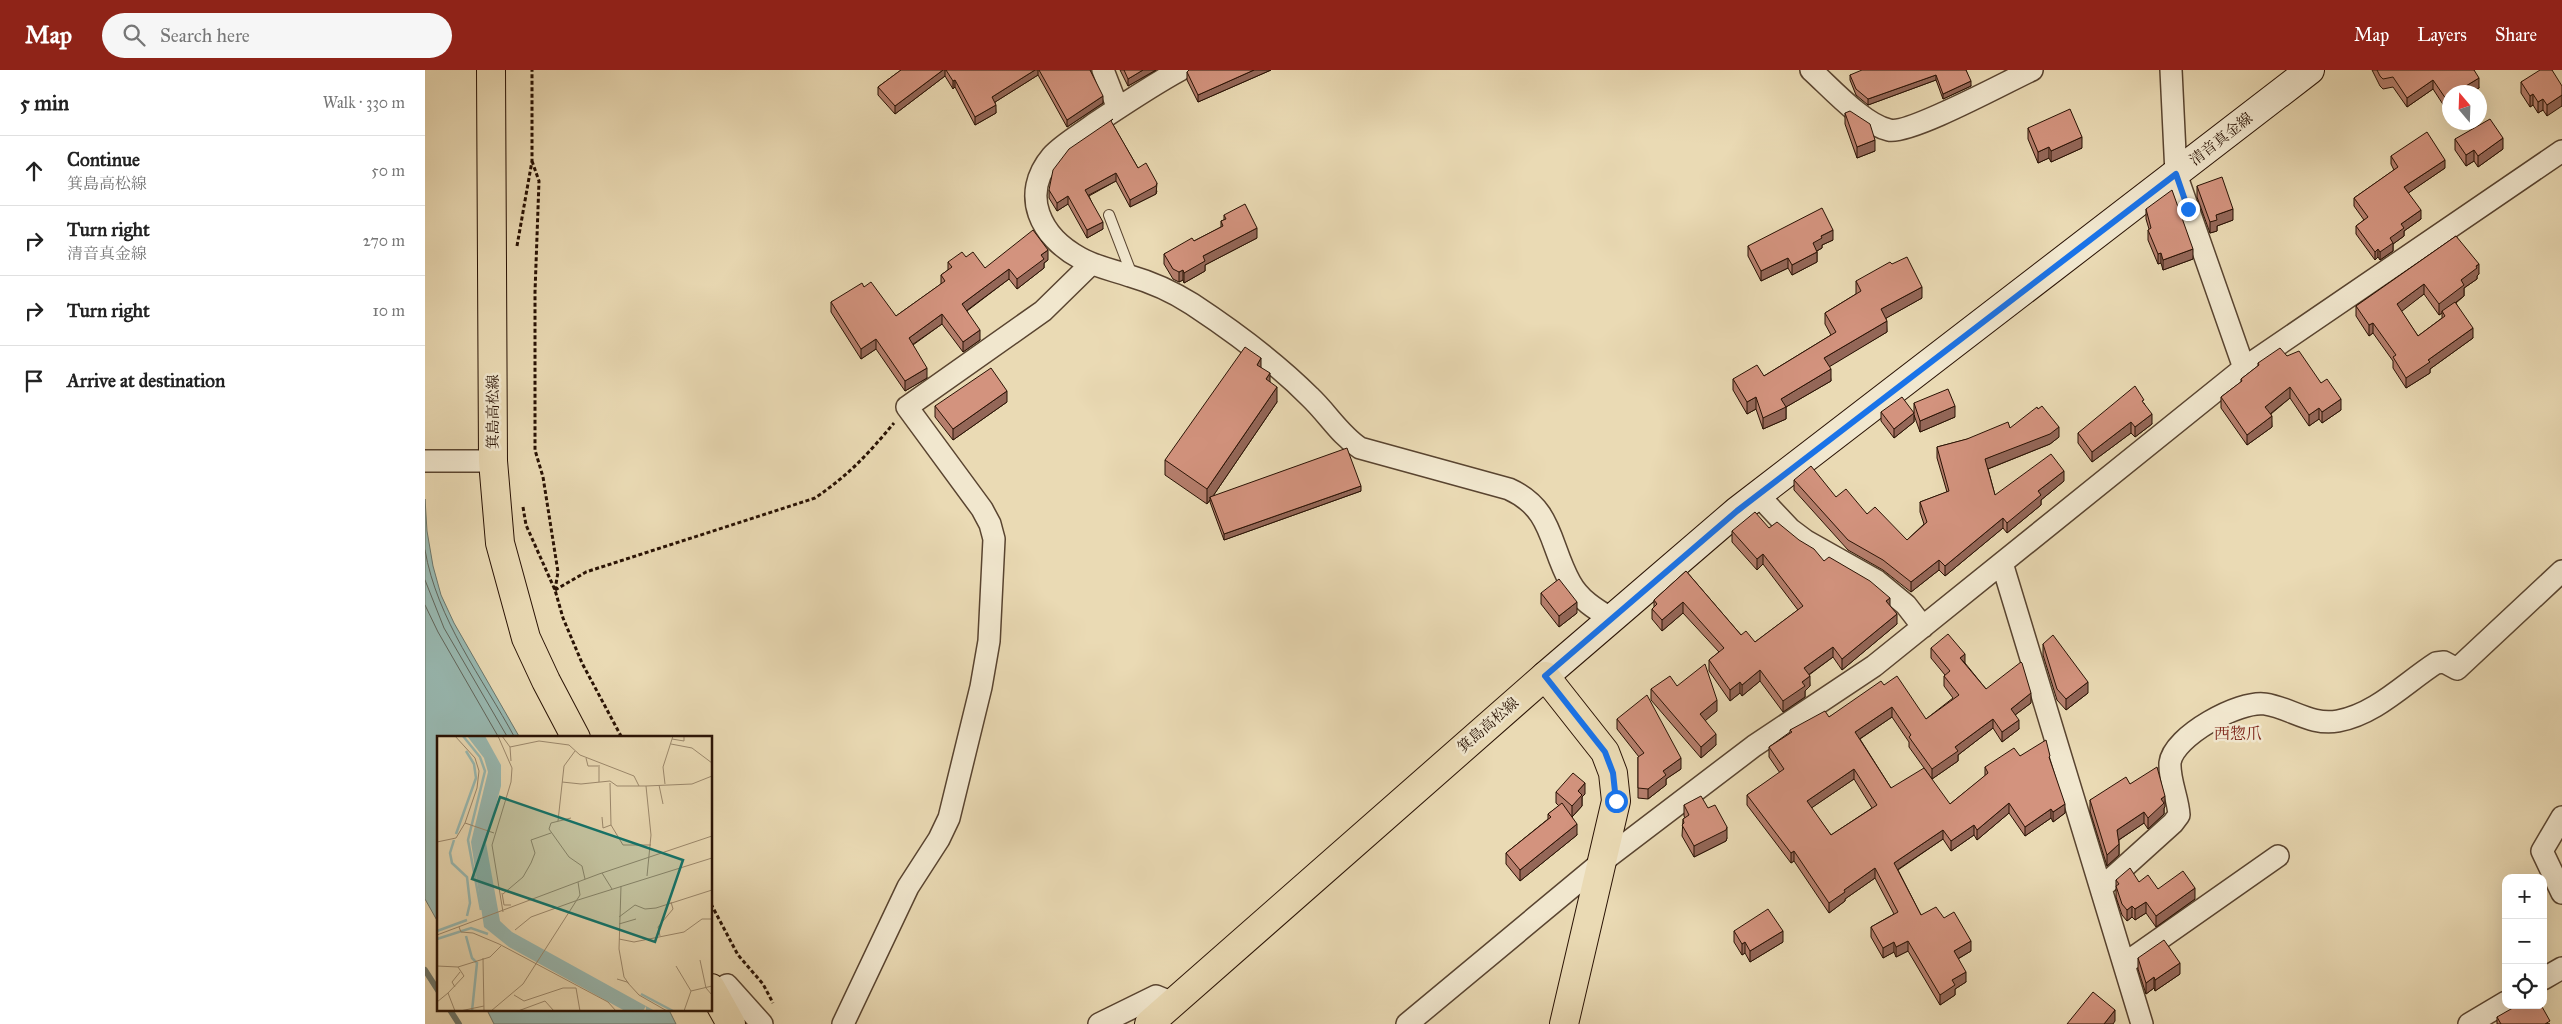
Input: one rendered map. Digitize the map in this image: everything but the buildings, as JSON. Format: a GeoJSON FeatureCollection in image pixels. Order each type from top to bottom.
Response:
{"type":"FeatureCollection","features":[{"type":"Feature","properties":{"kind":"main road","name":"箕島高松線"},"geometry":{"type":"LineString","coordinates":[[491,70],[483,461],[514,600],[526,638],[575,736]]}},
{"type":"Feature","properties":{"kind":"main road","name":"清音真金線"},"geometry":{"type":"LineString","coordinates":[[1545,676],[1695,546],[1758,496],[2310,70]]}},
{"type":"Feature","properties":{"kind":"main road","name":"箕島高松線"},"geometry":{"type":"LineString","coordinates":[[1149,1024],[1545,676]]}},
{"type":"Feature","properties":{"kind":"main road"},"geometry":{"type":"LineString","coordinates":[[1545,676],[1605,752],[1613,773],[1616,801],[1564,1024]]}},
{"type":"Feature","properties":{"kind":"main road"},"geometry":{"type":"LineString","coordinates":[[713,990],[731,1024]]}},
{"type":"Feature","properties":{"kind":"street"},"geometry":{"type":"LineString","coordinates":[[1103,70],[1117,106]]}},
{"type":"Feature","properties":{"kind":"street"},"geometry":{"type":"LineString","coordinates":[[1180,70],[1117,106],[1053,155],[1039,177],[1036,188],[1036,202],[1048,232],[1055,241],[1091,264],[1132,276],[1191,304],[1238,336],[1310,397],[1342,434],[1360,448],[1509,489],[1527,499],[1541,514],[1570,583],[1589,605],[1612,619]]}},
{"type":"Feature","properties":{"kind":"street"},"geometry":{"type":"LineString","coordinates":[[1811,70],[1876,125],[1891,131],[1915,126],[2032,70]]}},
{"type":"Feature","properties":{"kind":"street"},"geometry":{"type":"LineString","coordinates":[[2171,70],[2176,174],[2244,368]]}},
{"type":"Feature","properties":{"kind":"street"},"geometry":{"type":"LineString","coordinates":[[1407,1024],[1603,861],[1755,746],[1874,666],[2244,368],[2562,151]]}},
{"type":"Feature","properties":{"kind":"street"},"geometry":{"type":"LineString","coordinates":[[843,1024],[908,887],[939,839],[949,818],[981,687],[989,640],[994,539],[990,524],[982,509],[907,407],[1043,311],[1091,264]]}},
{"type":"Feature","properties":{"kind":"street"},"geometry":{"type":"LineString","coordinates":[[425,462],[483,461]]}},
{"type":"Feature","properties":{"kind":"street"},"geometry":{"type":"LineString","coordinates":[[1758,496],[1790,529],[1806,541],[1877,581],[1906,605],[1923,627]]}},
{"type":"Feature","properties":{"kind":"street"},"geometry":{"type":"LineString","coordinates":[[2002,563],[2142,1024]]}},
{"type":"Feature","properties":{"kind":"street"},"geometry":{"type":"LineString","coordinates":[[2101,888],[2173,823],[2179,815],[2170,762],[2174,753],[2183,742],[2220,715],[2252,704],[2263,704],[2310,719],[2329,722],[2369,710],[2436,663],[2444,662],[2457,669],[2562,571]]}},
{"type":"Feature","properties":{"kind":"street"},"geometry":{"type":"LineString","coordinates":[[2562,817],[2542,851],[2562,893]]}},
{"type":"Feature","properties":{"kind":"street"},"geometry":{"type":"LineString","coordinates":[[2124,964],[2277,856]]}},
{"type":"Feature","properties":{"kind":"street"},"geometry":{"type":"LineString","coordinates":[[2547,977],[2562,968]]}},
{"type":"Feature","properties":{"kind":"street"},"geometry":{"type":"LineString","coordinates":[[713,990],[727,985],[768,1016]]}},
{"type":"Feature","properties":{"kind":"street"},"geometry":{"type":"LineString","coordinates":[[1099,1024],[1156,996],[1173,1003]]}},
{"type":"Feature","properties":{"kind":"street"},"geometry":{"type":"LineString","coordinates":[[2469,1024],[2502,1004]]}},
{"type":"Feature","properties":{"kind":"lane"},"geometry":{"type":"LineString","coordinates":[[1109,215],[1132,276]]}},
{"type":"Feature","properties":{"kind":"path"},"geometry":{"type":"LineString","coordinates":[[516,255],[532,161],[532,70]]}},
{"type":"Feature","properties":{"kind":"path"},"geometry":{"type":"LineString","coordinates":[[532,161],[539,181],[535,292],[535,450],[543,477],[558,572],[555,590]]}},
{"type":"Feature","properties":{"kind":"path"},"geometry":{"type":"LineString","coordinates":[[555,590],[586,572],[666,548],[815,498],[845,478],[865,458],[907,407]]}},
{"type":"Feature","properties":{"kind":"path"},"geometry":{"type":"LineString","coordinates":[[521,500],[526,525],[555,590],[563,618],[582,663],[621,736]]}},
{"type":"Feature","properties":{"kind":"path"},"geometry":{"type":"LineString","coordinates":[[713,908],[738,955],[763,984],[768,1016]]}},
{"type":"Feature","properties":{"kind":"water"},"geometry":{"type":"Polygon","coordinates":[[[425,499],[427,531],[433,566],[441,595],[454,623],[519,736],[437,736],[437,920],[425,899],[425,499]]]}},
{"type":"Feature","properties":{"kind":"water"},"geometry":{"type":"Polygon","coordinates":[[[488,1012],[670,1012],[676,1024],[494,1024],[488,1012]]]}},
{"type":"Feature","properties":{"kind":"waterway"},"geometry":{"type":"LineString","coordinates":[[425,970],[437,989]]}},
{"type":"Feature","properties":{"kind":"waterway"},"geometry":{"type":"LineString","coordinates":[[451,1012],[459,1024]]}},
{"type":"Feature","properties":{"kind":"district","name":"西惣爪"},"geometry":{"type":"Point","coordinates":[2238,733]}},
{"type":"Feature","properties":{"kind":"route"},"geometry":{"type":"LineString","coordinates":[[1616,801],[1613,773],[1605,752],[1545,676],[1737,511],[2176,174],[2188,209]]}}]}
